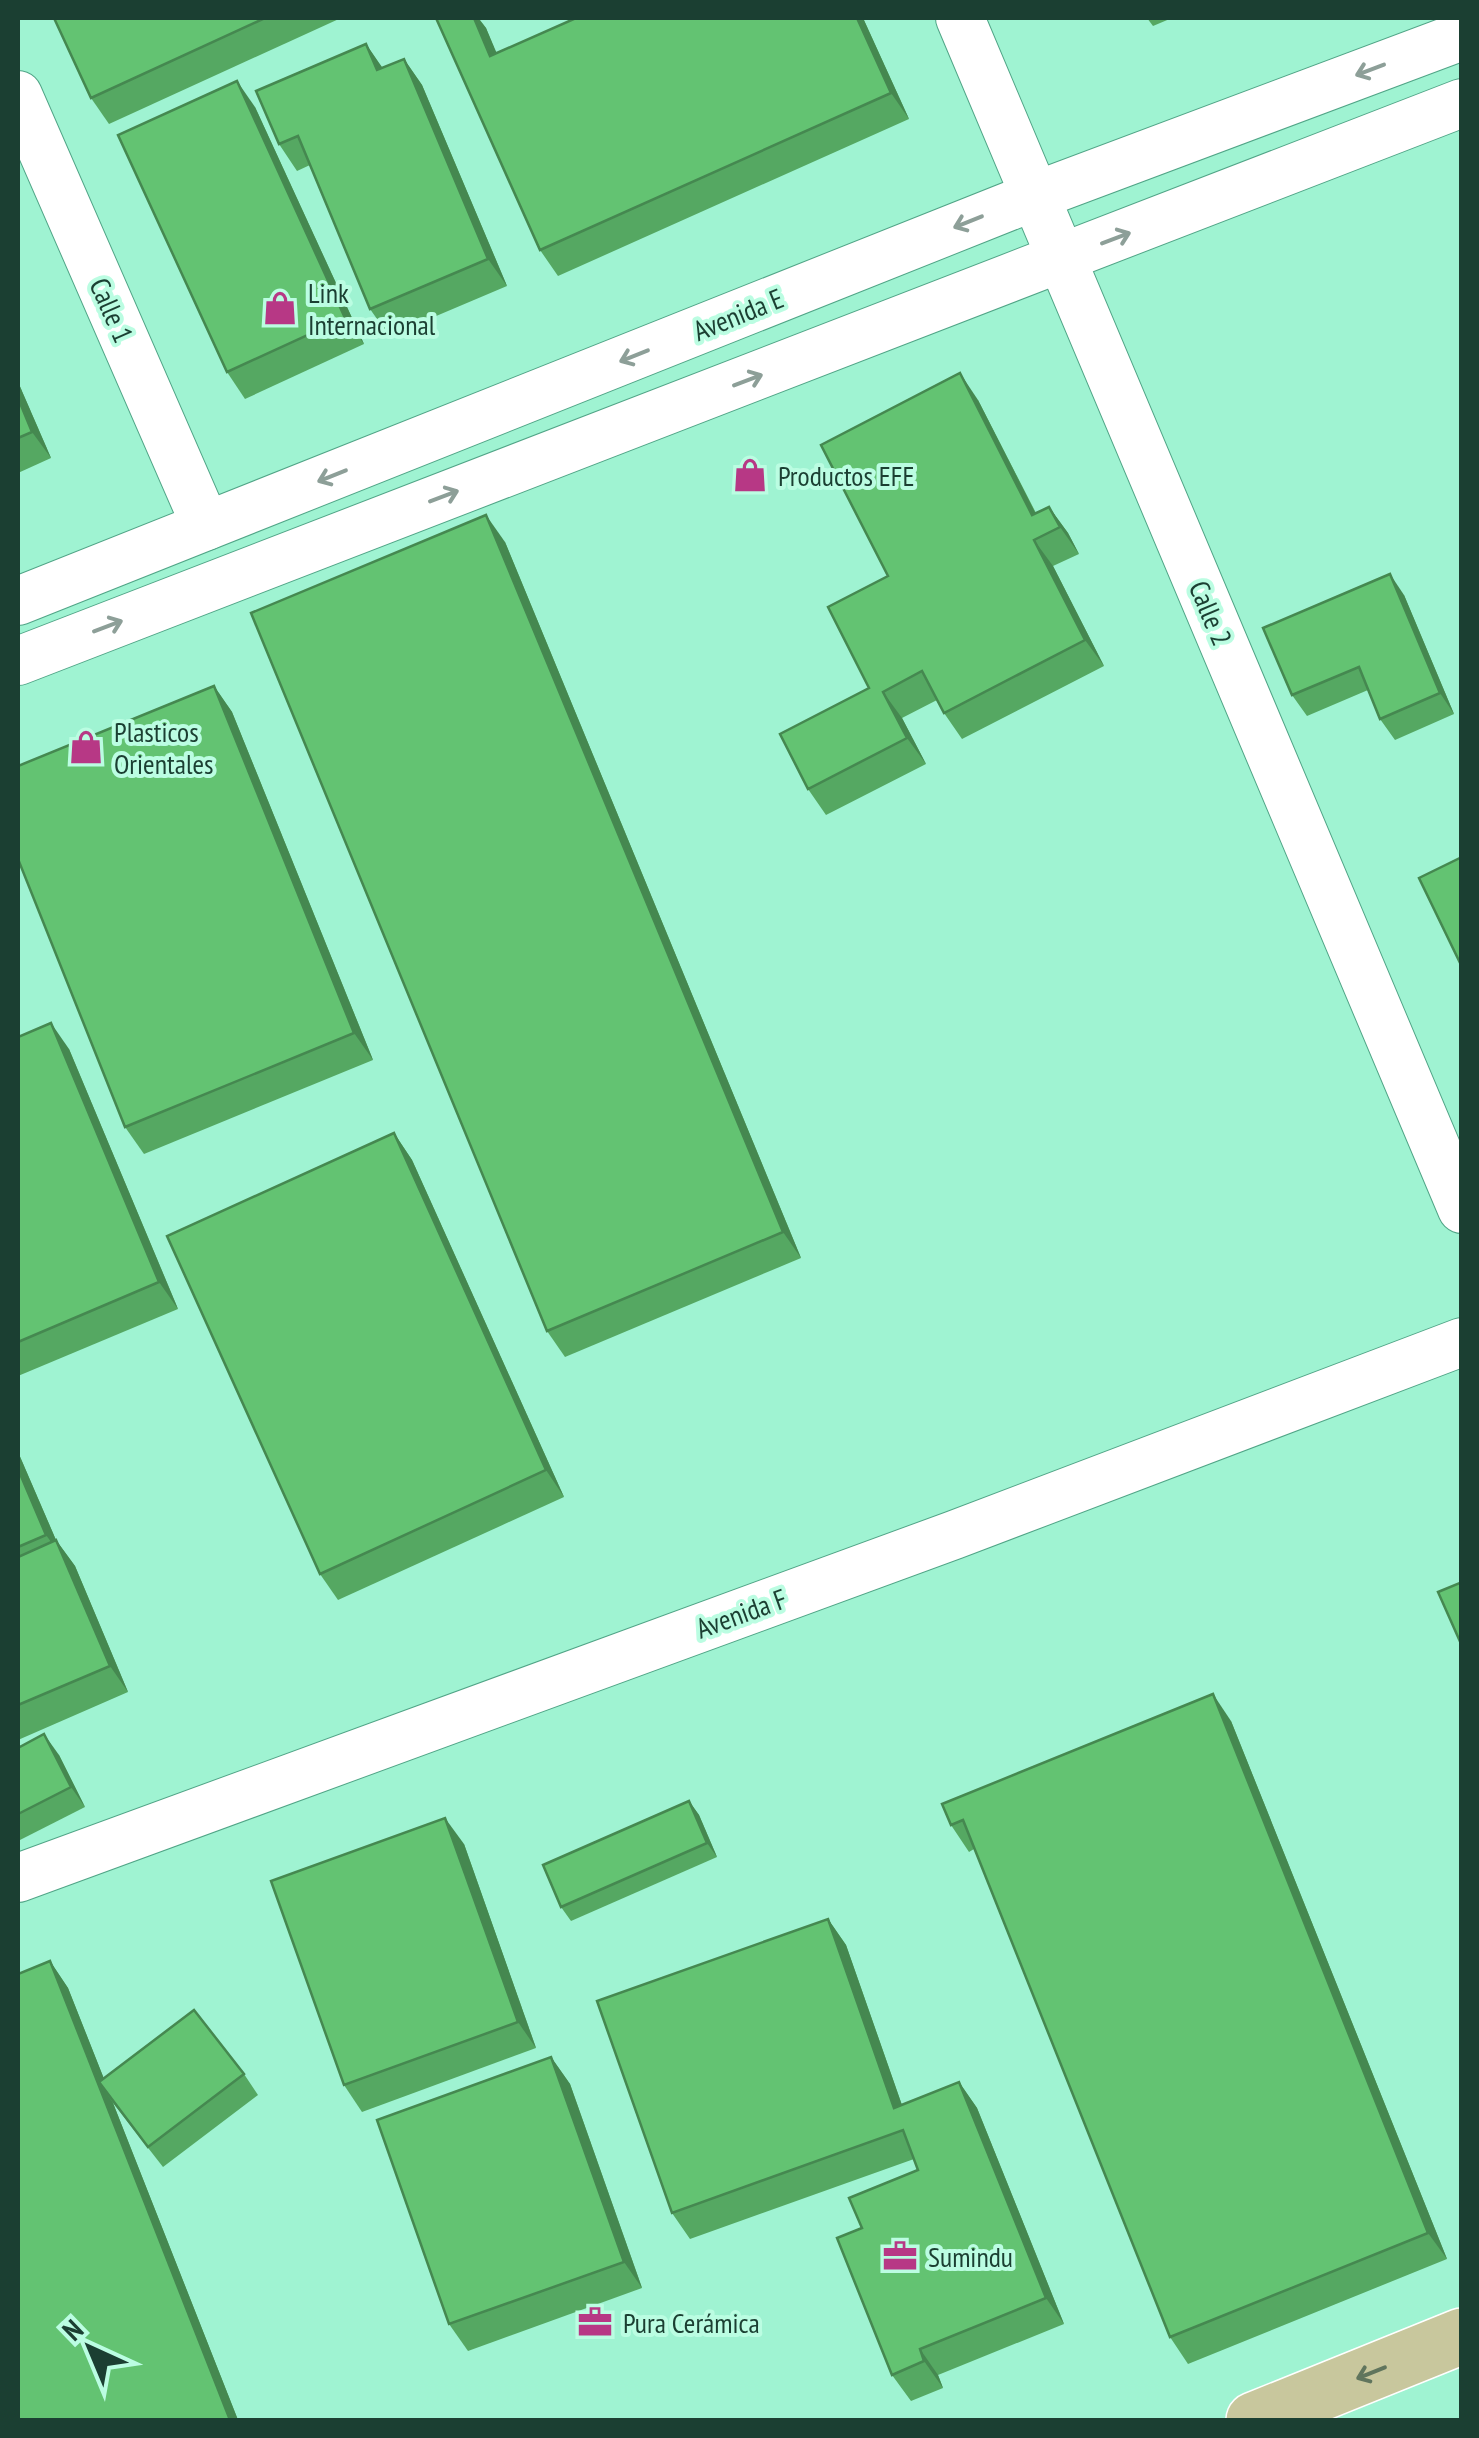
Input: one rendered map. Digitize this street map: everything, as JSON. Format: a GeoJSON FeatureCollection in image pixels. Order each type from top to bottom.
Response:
{"type":"FeatureCollection","features":[{"type":"Feature","properties":{"kind":"main road"},"geometry":{"type":"LineString","coordinates":[[1254,2420],[1462,2336]]}},
{"type":"Feature","properties":{"kind":"street","name":"Calle 2"},"geometry":{"type":"LineString","coordinates":[[960,18],[1462,1209]]}},
{"type":"Feature","properties":{"kind":"street","name":"Avenida E"},"geometry":{"type":"LineString","coordinates":[[18,601],[1035,196],[1462,36]]}},
{"type":"Feature","properties":{"kind":"street","name":"Calle 1"},"geometry":{"type":"LineString","coordinates":[[18,95],[206,526]]}},
{"type":"Feature","properties":{"kind":"street"},"geometry":{"type":"LineString","coordinates":[[18,662],[1462,103]]}},
{"type":"Feature","properties":{"kind":"street","name":"Avenida F"},"geometry":{"type":"LineString","coordinates":[[18,1878],[936,1542],[1462,1342]]}},
{"type":"Feature","properties":{"kind":"building"},"geometry":{"type":"Polygon","coordinates":[[[54,18],[265,18],[91,98],[54,18]]]}},
{"type":"Feature","properties":{"kind":"building"},"geometry":{"type":"Polygon","coordinates":[[[436,18],[474,18],[490,56],[576,18],[857,18],[891,93],[540,250],[436,18]]]}},
{"type":"Feature","properties":{"kind":"building"},"geometry":{"type":"Polygon","coordinates":[[[366,44],[377,70],[404,59],[488,259],[370,309],[298,136],[279,144],[256,91],[366,44]]]}},
{"type":"Feature","properties":{"kind":"building"},"geometry":{"type":"Polygon","coordinates":[[[237,81],[345,318],[227,372],[118,135],[237,81]]]}},
{"type":"Feature","properties":{"kind":"building"},"geometry":{"type":"Polygon","coordinates":[[[960,373],[1032,515],[1049,507],[1060,527],[1034,540],[1085,640],[944,713],[922,671],[883,692],[907,738],[808,789],[780,734],[869,688],[828,607],[888,576],[821,445],[960,373]]]}},
{"type":"Feature","properties":{"kind":"building"},"geometry":{"type":"Polygon","coordinates":[[[18,398],[32,432],[18,438],[18,398]]]}},
{"type":"Feature","properties":{"kind":"building"},"geometry":{"type":"Polygon","coordinates":[[[486,515],[783,1232],[547,1331],[251,613],[486,515]]]}},
{"type":"Feature","properties":{"kind":"building"},"geometry":{"type":"Polygon","coordinates":[[[1390,574],[1440,693],[1380,719],[1359,667],[1292,695],[1263,628],[1390,574]]]}},
{"type":"Feature","properties":{"kind":"building"},"geometry":{"type":"Polygon","coordinates":[[[214,686],[354,1033],[125,1127],[18,859],[18,766],[214,686]]]}},
{"type":"Feature","properties":{"kind":"building"},"geometry":{"type":"Polygon","coordinates":[[[1462,857],[1462,967],[1419,878],[1462,857]]]}},
{"type":"Feature","properties":{"kind":"building"},"geometry":{"type":"Polygon","coordinates":[[[51,1023],[159,1282],[18,1342],[18,1037],[51,1023]]]}},
{"type":"Feature","properties":{"kind":"building"},"geometry":{"type":"Polygon","coordinates":[[[394,1133],[546,1470],[320,1574],[167,1236],[394,1133]]]}},
{"type":"Feature","properties":{"kind":"building"},"geometry":{"type":"Polygon","coordinates":[[[18,1469],[46,1535],[18,1547],[18,1469]]]}},
{"type":"Feature","properties":{"kind":"building"},"geometry":{"type":"Polygon","coordinates":[[[56,1540],[110,1666],[18,1705],[18,1557],[56,1540]]]}},
{"type":"Feature","properties":{"kind":"building"},"geometry":{"type":"Polygon","coordinates":[[[1462,1582],[1462,1646],[1438,1592],[1462,1582]]]}},
{"type":"Feature","properties":{"kind":"building"},"geometry":{"type":"Polygon","coordinates":[[[1213,1694],[1428,2233],[1170,2337],[963,1820],[951,1825],[942,1804],[1213,1694]]]}},
{"type":"Feature","properties":{"kind":"building"},"geometry":{"type":"Polygon","coordinates":[[[44,1734],[71,1787],[18,1814],[18,1748],[44,1734]]]}},
{"type":"Feature","properties":{"kind":"building"},"geometry":{"type":"Polygon","coordinates":[[[689,1801],[707,1843],[561,1907],[543,1865],[689,1801]]]}},
{"type":"Feature","properties":{"kind":"building"},"geometry":{"type":"Polygon","coordinates":[[[445,1818],[518,2022],[344,2085],[271,1881],[445,1818]]]}},
{"type":"Feature","properties":{"kind":"building"},"geometry":{"type":"Polygon","coordinates":[[[828,1919],[894,2108],[959,2082],[1046,2298],[920,2349],[924,2361],[892,2375],[837,2238],[862,2228],[849,2198],[918,2170],[903,2130],[672,2213],[597,2001],[828,1919]]]}},
{"type":"Feature","properties":{"kind":"building"},"geometry":{"type":"Polygon","coordinates":[[[50,1961],[230,2420],[18,2420],[18,1974],[50,1961]]]}},
{"type":"Feature","properties":{"kind":"building"},"geometry":{"type":"Polygon","coordinates":[[[194,2010],[244,2074],[148,2147],[99,2082],[194,2010]]]}},
{"type":"Feature","properties":{"kind":"building"},"geometry":{"type":"Polygon","coordinates":[[[551,2057],[624,2262],[449,2324],[377,2120],[551,2057]]]}},
{"type":"Feature","properties":{"kind":"place","name":"Link Internacional"},"geometry":{"type":"Point","coordinates":[280,308]}},
{"type":"Feature","properties":{"kind":"place","name":"Productos EFE"},"geometry":{"type":"Point","coordinates":[750,475]}},
{"type":"Feature","properties":{"kind":"place","name":"Plasticos Orientales"},"geometry":{"type":"Point","coordinates":[86,747]}},
{"type":"Feature","properties":{"kind":"place","name":"Sumindu"},"geometry":{"type":"Point","coordinates":[900,2256]}},
{"type":"Feature","properties":{"kind":"place","name":"Pura Cerámica"},"geometry":{"type":"Point","coordinates":[595,2322]}}]}
